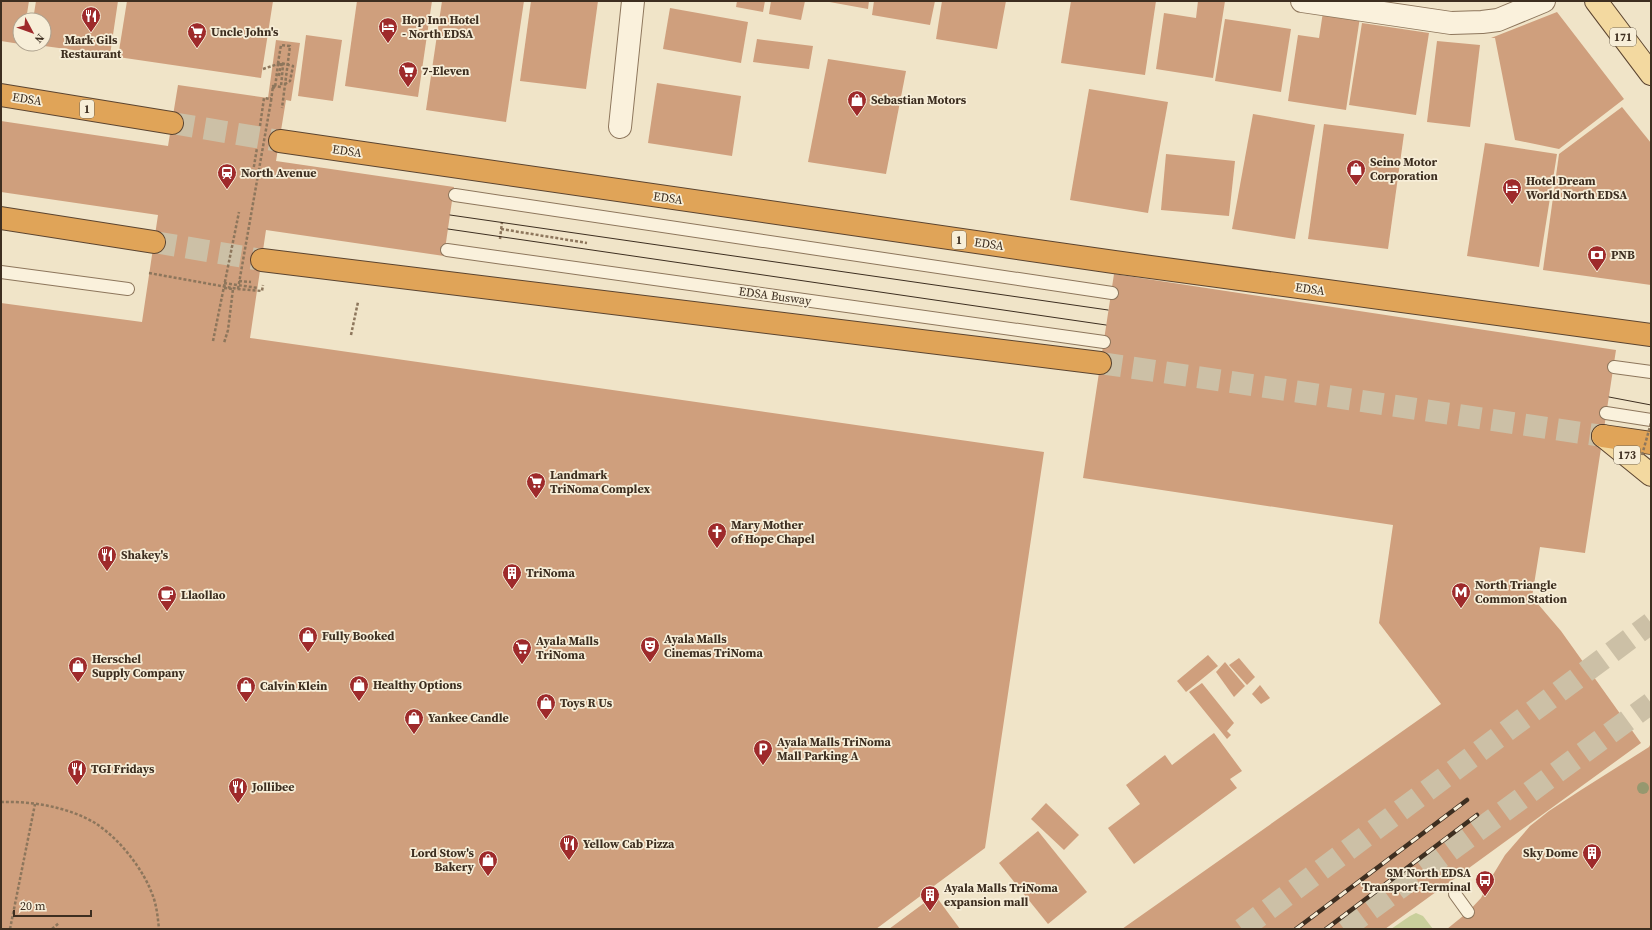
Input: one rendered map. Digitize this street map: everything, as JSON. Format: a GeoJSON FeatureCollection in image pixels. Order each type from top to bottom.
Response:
{"type":"FeatureCollection","features":[{"type":"Feature","properties":{"kind":"highway","name":"EDSA"},"geometry":{"type":"LineString","coordinates":[[1,95],[172,123]]}},
{"type":"Feature","properties":{"kind":"highway","name":"EDSA"},"geometry":{"type":"LineString","coordinates":[[280,141],[1114,262],[1647,332]]}},
{"type":"Feature","properties":{"kind":"highway"},"geometry":{"type":"LineString","coordinates":[[1,218],[154,242]]}},
{"type":"Feature","properties":{"kind":"highway"},"geometry":{"type":"LineString","coordinates":[[262,260],[1100,363]]}},
{"type":"Feature","properties":{"kind":"highway"},"geometry":{"type":"LineString","coordinates":[[1603,436],[1646,449]]}},
{"type":"Feature","properties":{"kind":"main road","name":"171"},"geometry":{"type":"LineString","coordinates":[[1596,1],[1651,74]]}},
{"type":"Feature","properties":{"kind":"main road","name":"173"},"geometry":{"type":"LineString","coordinates":[[1603,436],[1651,475]]}},
{"type":"Feature","properties":{"kind":"street"},"geometry":{"type":"LineString","coordinates":[[620,127],[633,1]]}},
{"type":"Feature","properties":{"kind":"street"},"geometry":{"type":"LineString","coordinates":[[1302,1],[1451,23],[1498,20],[1544,1]]}},
{"type":"Feature","properties":{"kind":"lane"},"geometry":{"type":"LineString","coordinates":[[456,195],[1112,293]]}},
{"type":"Feature","properties":{"kind":"lane","name":"EDSA Busway"},"geometry":{"type":"LineString","coordinates":[[447,250],[1104,342]]}},
{"type":"Feature","properties":{"kind":"lane"},"geometry":{"type":"LineString","coordinates":[[1,272],[128,290]]}},
{"type":"Feature","properties":{"kind":"lane"},"geometry":{"type":"LineString","coordinates":[[1614,367],[1651,372]]}},
{"type":"Feature","properties":{"kind":"lane"},"geometry":{"type":"LineString","coordinates":[[1606,413],[1651,421]]}},
{"type":"Feature","properties":{"kind":"lane"},"geometry":{"type":"LineString","coordinates":[[1455,894],[1468,912]]}},
{"type":"Feature","properties":{"kind":"path"},"geometry":{"type":"LineString","coordinates":[[276,87],[281,45],[290,46],[282,108]]}},
{"type":"Feature","properties":{"kind":"path"},"geometry":{"type":"LineString","coordinates":[[263,69],[279,64],[293,66],[290,81],[285,84]]}},
{"type":"Feature","properties":{"kind":"path"},"geometry":{"type":"LineString","coordinates":[[238,289],[273,86],[281,87],[284,65],[279,64]]}},
{"type":"Feature","properties":{"kind":"path"},"geometry":{"type":"LineString","coordinates":[[213,341],[239,212]]}},
{"type":"Feature","properties":{"kind":"path"},"geometry":{"type":"LineString","coordinates":[[500,243],[502,221]]}},
{"type":"Feature","properties":{"kind":"path"},"geometry":{"type":"LineString","coordinates":[[502,229],[587,243]]}},
{"type":"Feature","properties":{"kind":"path"},"geometry":{"type":"LineString","coordinates":[[149,273],[238,289],[262,291]]}},
{"type":"Feature","properties":{"kind":"path"},"geometry":{"type":"LineString","coordinates":[[224,283],[258,288]]}},
{"type":"Feature","properties":{"kind":"path"},"geometry":{"type":"LineString","coordinates":[[224,288],[233,289],[228,330],[224,343]]}},
{"type":"Feature","properties":{"kind":"path"},"geometry":{"type":"LineString","coordinates":[[351,335],[358,302]]}},
{"type":"Feature","properties":{"kind":"path"},"geometry":{"type":"LineString","coordinates":[[1646,449],[1651,421]]}},
{"type":"Feature","properties":{"kind":"path"},"geometry":{"type":"LineString","coordinates":[[1,802],[35,804],[74,813],[95,823],[113,838],[143,873],[154,899],[159,929]]}},
{"type":"Feature","properties":{"kind":"path"},"geometry":{"type":"LineString","coordinates":[[10,929],[35,804]]}},
{"type":"Feature","properties":{"kind":"path"},"geometry":{"type":"LineString","coordinates":[[52,929],[59,923]]}},
{"type":"Feature","properties":{"kind":"green space"},"geometry":{"type":"Polygon","coordinates":[[[1416,913],[1423,916],[1433,929],[1391,929],[1410,916],[1416,913]]]}},
{"type":"Feature","properties":{"kind":"building"},"geometry":{"type":"Polygon","coordinates":[[[1,1],[29,1],[27,12],[12,12],[12,43],[1,41],[1,1]]]}},
{"type":"Feature","properties":{"kind":"building"},"geometry":{"type":"Polygon","coordinates":[[[36,1],[118,1],[110,55],[52,47],[52,12],[34,12],[36,1]]]}},
{"type":"Feature","properties":{"kind":"building"},"geometry":{"type":"Polygon","coordinates":[[[127,1],[273,1],[261,78],[118,57],[127,1]]]}},
{"type":"Feature","properties":{"kind":"building","name":"Hop Inn Hotel - North EDSA"},"geometry":{"type":"Polygon","coordinates":[[[357,1],[432,1],[418,97],[345,86],[357,1]]]}},
{"type":"Feature","properties":{"kind":"building"},"geometry":{"type":"Polygon","coordinates":[[[442,1],[524,1],[506,122],[426,110],[442,1]]]}},
{"type":"Feature","properties":{"kind":"building"},"geometry":{"type":"Polygon","coordinates":[[[531,1],[598,1],[586,89],[520,81],[531,1]]]}},
{"type":"Feature","properties":{"kind":"building"},"geometry":{"type":"Polygon","coordinates":[[[737,1],[765,1],[763,12],[736,7],[737,1]]]}},
{"type":"Feature","properties":{"kind":"building"},"geometry":{"type":"Polygon","coordinates":[[[771,1],[805,1],[801,20],[769,14],[771,1]]]}},
{"type":"Feature","properties":{"kind":"building"},"geometry":{"type":"Polygon","coordinates":[[[824,1],[869,1],[868,9],[824,1]]]}},
{"type":"Feature","properties":{"kind":"building"},"geometry":{"type":"Polygon","coordinates":[[[874,1],[935,1],[930,25],[872,15],[874,1]]]}},
{"type":"Feature","properties":{"kind":"building"},"geometry":{"type":"Polygon","coordinates":[[[942,1],[1006,1],[997,49],[936,39],[942,1]]]}},
{"type":"Feature","properties":{"kind":"building"},"geometry":{"type":"Polygon","coordinates":[[[1071,1],[1156,1],[1145,75],[1061,63],[1071,1]]]}},
{"type":"Feature","properties":{"kind":"building"},"geometry":{"type":"Polygon","coordinates":[[[1198,1],[1225,1],[1213,78],[1156,69],[1164,13],[1196,18],[1198,1]]]}},
{"type":"Feature","properties":{"kind":"building"},"geometry":{"type":"Polygon","coordinates":[[[670,8],[748,22],[741,63],[663,49],[670,8]]]}},
{"type":"Feature","properties":{"kind":"building"},"geometry":{"type":"Polygon","coordinates":[[[1323,12],[1360,17],[1346,110],[1288,101],[1298,35],[1319,38],[1323,12]]]}},
{"type":"Feature","properties":{"kind":"building"},"geometry":{"type":"Polygon","coordinates":[[[1557,12],[1624,99],[1559,149],[1515,140],[1495,38],[1491,38],[1557,12]]]}},
{"type":"Feature","properties":{"kind":"building"},"geometry":{"type":"Polygon","coordinates":[[[1225,19],[1291,29],[1281,92],[1215,81],[1225,19]]]}},
{"type":"Feature","properties":{"kind":"building"},"geometry":{"type":"Polygon","coordinates":[[[1362,23],[1429,33],[1416,115],[1349,105],[1362,23]]]}},
{"type":"Feature","properties":{"kind":"building"},"geometry":{"type":"Polygon","coordinates":[[[306,35],[342,40],[333,101],[298,96],[306,35]]]}},
{"type":"Feature","properties":{"kind":"building"},"geometry":{"type":"Polygon","coordinates":[[[757,39],[813,46],[809,69],[753,62],[757,39]]]}},
{"type":"Feature","properties":{"kind":"building","name":"Ayala Malls TriNoma"},"geometry":{"type":"Polygon","coordinates":[[[276,40],[300,43],[291,101],[286,100],[276,161],[454,187],[444,256],[266,230],[250,338],[1044,452],[985,848],[876,929],[1,929],[1,303],[142,322],[158,215],[1,192],[1,121],[168,146],[178,85],[268,98],[276,40]]]}},
{"type":"Feature","properties":{"kind":"building"},"geometry":{"type":"Polygon","coordinates":[[[1437,41],[1480,45],[1470,127],[1427,122],[1437,41]]]}},
{"type":"Feature","properties":{"kind":"building","name":"Sebastian Motors"},"geometry":{"type":"Polygon","coordinates":[[[828,59],[906,71],[886,174],[808,162],[828,59]]]}},
{"type":"Feature","properties":{"kind":"building"},"geometry":{"type":"Polygon","coordinates":[[[657,83],[741,96],[732,156],[648,143],[657,83]]]}},
{"type":"Feature","properties":{"kind":"building"},"geometry":{"type":"Polygon","coordinates":[[[1089,89],[1168,102],[1148,213],[1070,200],[1089,89]]]}},
{"type":"Feature","properties":{"kind":"building"},"geometry":{"type":"Polygon","coordinates":[[[1622,107],[1651,143],[1651,285],[1543,270],[1559,154],[1622,107]]]}},
{"type":"Feature","properties":{"kind":"building"},"geometry":{"type":"Polygon","coordinates":[[[1253,114],[1315,125],[1295,239],[1232,229],[1253,114]]]}},
{"type":"Feature","properties":{"kind":"building","name":"Seino Motor Corporation"},"geometry":{"type":"Polygon","coordinates":[[[1324,124],[1404,134],[1388,249],[1308,239],[1324,124]]]}},
{"type":"Feature","properties":{"kind":"building","name":"Hotel Dream World North EDSA"},"geometry":{"type":"Polygon","coordinates":[[[1485,143],[1557,154],[1539,267],[1467,256],[1485,143]]]}},
{"type":"Feature","properties":{"kind":"building"},"geometry":{"type":"Polygon","coordinates":[[[1166,154],[1235,161],[1229,216],[1161,210],[1166,154]]]}},
{"type":"Feature","properties":{"kind":"building"},"geometry":{"type":"Polygon","coordinates":[[[1114,274],[1616,350],[1585,553],[1540,547],[1532,597],[1561,631],[1641,743],[1385,929],[1122,929],[1441,704],[1379,623],[1393,525],[1083,478],[1114,274]]]}},
{"type":"Feature","properties":{"kind":"building"},"geometry":{"type":"Polygon","coordinates":[[[1208,655],[1218,666],[1186,692],[1177,681],[1208,655]]]}},
{"type":"Feature","properties":{"kind":"building"},"geometry":{"type":"Polygon","coordinates":[[[1239,658],[1255,677],[1247,685],[1229,665],[1239,658]]]}},
{"type":"Feature","properties":{"kind":"building"},"geometry":{"type":"Polygon","coordinates":[[[1225,662],[1245,686],[1234,697],[1216,672],[1225,662]]]}},
{"type":"Feature","properties":{"kind":"building"},"geometry":{"type":"Polygon","coordinates":[[[1202,683],[1234,723],[1227,731],[1231,735],[1227,739],[1189,692],[1202,683]]]}},
{"type":"Feature","properties":{"kind":"building"},"geometry":{"type":"Polygon","coordinates":[[[1260,685],[1270,698],[1261,704],[1252,694],[1260,685]]]}},
{"type":"Feature","properties":{"kind":"building"},"geometry":{"type":"Polygon","coordinates":[[[1214,733],[1242,771],[1230,779],[1237,788],[1134,864],[1108,828],[1140,804],[1126,785],[1165,755],[1172,765],[1214,733]]]}},
{"type":"Feature","properties":{"kind":"building"},"geometry":{"type":"Polygon","coordinates":[[[1651,743],[1651,929],[1447,929],[1468,912],[1481,898],[1505,855],[1530,826],[1549,811],[1649,747],[1651,743]]]}},
{"type":"Feature","properties":{"kind":"building"},"geometry":{"type":"Polygon","coordinates":[[[1046,803],[1079,835],[1064,850],[1031,819],[1046,803]]]}},
{"type":"Feature","properties":{"kind":"building"},"geometry":{"type":"Polygon","coordinates":[[[1038,831],[1087,892],[1048,924],[999,863],[1038,831]]]}},
{"type":"Feature","properties":{"kind":"building","name":"Ayala Malls TriNoma expansion mall"},"geometry":{"type":"Polygon","coordinates":[[[935,895],[960,929],[889,929],[935,895]]]}},
{"type":"Feature","properties":{"kind":"tunnel"},"geometry":{"type":"LineString","coordinates":[[172,123],[280,141]]}},
{"type":"Feature","properties":{"kind":"tunnel"},"geometry":{"type":"LineString","coordinates":[[154,242],[262,260]]}},
{"type":"Feature","properties":{"kind":"tunnel"},"geometry":{"type":"LineString","coordinates":[[1100,363],[1603,436]]}},
{"type":"Feature","properties":{"kind":"tunnel"},"geometry":{"type":"LineString","coordinates":[[1242,929],[1651,623]]}},
{"type":"Feature","properties":{"kind":"tunnel"},"geometry":{"type":"LineString","coordinates":[[1344,929],[1651,703]]}},
{"type":"Feature","properties":{"kind":"tram line"},"geometry":{"type":"LineString","coordinates":[[450,215],[1108,310]]}},
{"type":"Feature","properties":{"kind":"tram line"},"geometry":{"type":"LineString","coordinates":[[448,229],[1106,325]]}},
{"type":"Feature","properties":{"kind":"tram line"},"geometry":{"type":"LineString","coordinates":[[1609,397],[1651,405]]}},
{"type":"Feature","properties":{"kind":"railway"},"geometry":{"type":"LineString","coordinates":[[1296,929],[1467,800]]}},
{"type":"Feature","properties":{"kind":"railway"},"geometry":{"type":"LineString","coordinates":[[1326,929],[1477,815]]}},
{"type":"Feature","properties":{"kind":"place","name":"Mark Gils Restaurant"},"geometry":{"type":"Point","coordinates":[91,33]}},
{"type":"Feature","properties":{"kind":"place","name":"Hop Inn Hotel - North EDSA"},"geometry":{"type":"Point","coordinates":[388,44]}},
{"type":"Feature","properties":{"kind":"place","name":"Uncle John's"},"geometry":{"type":"Point","coordinates":[197,49]}},
{"type":"Feature","properties":{"kind":"place","name":"7-Eleven"},"geometry":{"type":"Point","coordinates":[408,88]}},
{"type":"Feature","properties":{"kind":"place","name":"Sebastian Motors"},"geometry":{"type":"Point","coordinates":[857,117]}},
{"type":"Feature","properties":{"kind":"place","name":"Seino Motor Corporation"},"geometry":{"type":"Point","coordinates":[1356,186]}},
{"type":"Feature","properties":{"kind":"place","name":"North Avenue"},"geometry":{"type":"Point","coordinates":[227,190]}},
{"type":"Feature","properties":{"kind":"place","name":"Hotel Dream World North EDSA"},"geometry":{"type":"Point","coordinates":[1512,205]}},
{"type":"Feature","properties":{"kind":"place","name":"PNB"},"geometry":{"type":"Point","coordinates":[1597,272]}},
{"type":"Feature","properties":{"kind":"place","name":"Landmark TriNoma Complex"},"geometry":{"type":"Point","coordinates":[536,499]}},
{"type":"Feature","properties":{"kind":"place","name":"Mary Mother of Hope Chapel"},"geometry":{"type":"Point","coordinates":[717,549]}},
{"type":"Feature","properties":{"kind":"place","name":"Shakey's"},"geometry":{"type":"Point","coordinates":[107,572]}},
{"type":"Feature","properties":{"kind":"place","name":"TriNoma"},"geometry":{"type":"Point","coordinates":[512,590]}},
{"type":"Feature","properties":{"kind":"place","name":"North Triangle Common Station"},"geometry":{"type":"Point","coordinates":[1461,609]}},
{"type":"Feature","properties":{"kind":"place","name":"Llaollao"},"geometry":{"type":"Point","coordinates":[167,612]}},
{"type":"Feature","properties":{"kind":"place","name":"Fully Booked"},"geometry":{"type":"Point","coordinates":[308,653]}},
{"type":"Feature","properties":{"kind":"place","name":"Ayala Malls Cinemas TriNoma"},"geometry":{"type":"Point","coordinates":[650,663]}},
{"type":"Feature","properties":{"kind":"place","name":"Ayala Malls TriNoma"},"geometry":{"type":"Point","coordinates":[522,665]}},
{"type":"Feature","properties":{"kind":"place","name":"Herschel Supply Company"},"geometry":{"type":"Point","coordinates":[78,683]}},
{"type":"Feature","properties":{"kind":"place","name":"Healthy Options"},"geometry":{"type":"Point","coordinates":[359,702]}},
{"type":"Feature","properties":{"kind":"place","name":"Calvin Klein"},"geometry":{"type":"Point","coordinates":[246,703]}},
{"type":"Feature","properties":{"kind":"place","name":"Toys R Us"},"geometry":{"type":"Point","coordinates":[546,720]}},
{"type":"Feature","properties":{"kind":"place","name":"Yankee Candle"},"geometry":{"type":"Point","coordinates":[414,735]}},
{"type":"Feature","properties":{"kind":"place","name":"Ayala Malls TriNoma Mall Parking A"},"geometry":{"type":"Point","coordinates":[763,766]}},
{"type":"Feature","properties":{"kind":"place","name":"TGI Fridays"},"geometry":{"type":"Point","coordinates":[77,786]}},
{"type":"Feature","properties":{"kind":"place","name":"Jollibee"},"geometry":{"type":"Point","coordinates":[238,804]}},
{"type":"Feature","properties":{"kind":"place","name":"Yellow Cab Pizza"},"geometry":{"type":"Point","coordinates":[569,861]}},
{"type":"Feature","properties":{"kind":"place","name":"Sky Dome"},"geometry":{"type":"Point","coordinates":[1592,870]}},
{"type":"Feature","properties":{"kind":"place","name":"Lord Stow's Bakery"},"geometry":{"type":"Point","coordinates":[488,877]}},
{"type":"Feature","properties":{"kind":"place","name":"SM North EDSA Transport Terminal"},"geometry":{"type":"Point","coordinates":[1485,897]}},
{"type":"Feature","properties":{"kind":"place","name":"Ayala Malls TriNoma expansion mall"},"geometry":{"type":"Point","coordinates":[930,912]}}]}
